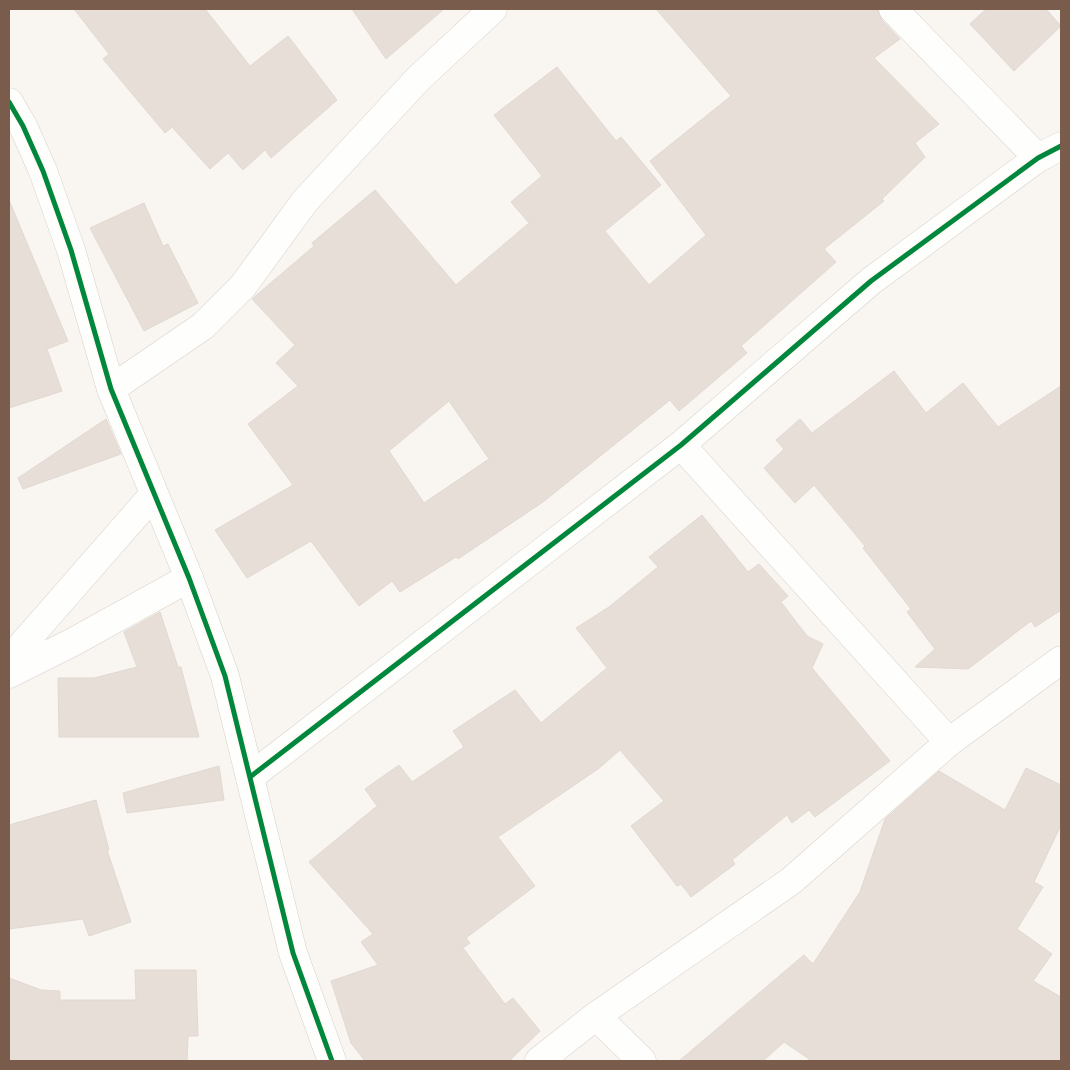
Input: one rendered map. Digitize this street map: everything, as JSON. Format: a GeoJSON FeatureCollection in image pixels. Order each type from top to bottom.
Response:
{"type":"FeatureCollection","features":[{"type":"Feature","properties":{"kind":"street"},"geometry":{"type":"LineString","coordinates":[[112,389],[203,326],[243,286],[305,201],[418,79],[493,9]]}},
{"type":"Feature","properties":{"kind":"street"},"geometry":{"type":"LineString","coordinates":[[250,777],[681,445],[871,281],[1050,152],[893,9]]}},
{"type":"Feature","properties":{"kind":"street"},"geometry":{"type":"LineString","coordinates":[[9,102],[23,126],[42,171],[71,250],[112,389],[189,578],[226,676],[293,953],[332,1061]]}},
{"type":"Feature","properties":{"kind":"street"},"geometry":{"type":"LineString","coordinates":[[681,445],[949,742]]}},
{"type":"Feature","properties":{"kind":"street"},"geometry":{"type":"LineString","coordinates":[[9,660],[154,494]]}},
{"type":"Feature","properties":{"kind":"street"},"geometry":{"type":"LineString","coordinates":[[9,674],[73,642],[189,578]]}},
{"type":"Feature","properties":{"kind":"street"},"geometry":{"type":"LineString","coordinates":[[539,1061],[596,1016],[791,881],[949,742],[1061,660]]}},
{"type":"Feature","properties":{"kind":"street"},"geometry":{"type":"LineString","coordinates":[[596,1016],[642,1061]]}},
{"type":"Feature","properties":{"kind":"building"},"geometry":{"type":"Polygon","coordinates":[[[74,9],[205,9],[250,66],[288,36],[337,100],[271,158],[265,150],[243,170],[228,153],[210,169],[172,127],[165,133],[103,59],[109,54],[74,9]]]}},
{"type":"Feature","properties":{"kind":"building"},"geometry":{"type":"Polygon","coordinates":[[[352,9],[444,9],[386,59],[352,9]]]}},
{"type":"Feature","properties":{"kind":"building"},"geometry":{"type":"Polygon","coordinates":[[[656,9],[878,9],[882,20],[900,39],[874,58],[939,124],[915,143],[925,157],[882,199],[884,201],[824,249],[836,262],[741,346],[747,353],[679,411],[670,400],[543,502],[458,559],[456,557],[400,592],[392,581],[359,606],[311,541],[247,578],[215,530],[293,485],[248,424],[298,386],[276,363],[295,345],[252,299],[314,246],[312,243],[375,190],[456,285],[529,223],[511,202],[542,176],[494,115],[557,67],[616,141],[621,137],[661,185],[605,231],[649,285],[706,235],[650,161],[731,96],[656,9]],[[449,401],[389,451],[424,503],[489,459],[449,401]]]}},
{"type":"Feature","properties":{"kind":"building"},"geometry":{"type":"Polygon","coordinates":[[[986,9],[1046,9],[1061,26],[1014,71],[970,24],[986,9]]]}},
{"type":"Feature","properties":{"kind":"building"},"geometry":{"type":"Polygon","coordinates":[[[9,200],[68,341],[47,349],[62,391],[9,408],[9,200]]]}},
{"type":"Feature","properties":{"kind":"building"},"geometry":{"type":"Polygon","coordinates":[[[144,203],[163,246],[168,244],[198,303],[144,331],[90,228],[144,203]]]}},
{"type":"Feature","properties":{"kind":"building"},"geometry":{"type":"Polygon","coordinates":[[[894,371],[926,413],[963,383],[998,427],[1061,386],[1061,610],[1035,627],[1031,621],[968,669],[915,667],[935,649],[907,612],[911,609],[863,548],[865,546],[814,485],[795,503],[764,468],[784,449],[776,440],[800,419],[812,433],[894,371]]]}},
{"type":"Feature","properties":{"kind":"building"},"geometry":{"type":"Polygon","coordinates":[[[106,419],[121,454],[23,489],[18,478],[106,419]]]}},
{"type":"Feature","properties":{"kind":"building"},"geometry":{"type":"Polygon","coordinates":[[[702,515],[748,572],[759,564],[788,596],[781,602],[807,636],[823,644],[812,668],[890,761],[815,817],[809,810],[792,823],[787,815],[732,860],[735,864],[691,897],[681,884],[677,886],[631,826],[664,801],[620,750],[598,769],[498,837],[535,886],[466,938],[470,943],[463,948],[505,1004],[513,998],[540,1031],[509,1061],[365,1061],[351,1043],[331,981],[378,965],[361,942],[373,934],[309,862],[377,806],[365,789],[399,765],[412,782],[464,747],[453,731],[515,690],[541,723],[607,668],[576,628],[609,607],[658,567],[649,557],[702,515]]]}},
{"type":"Feature","properties":{"kind":"building"},"geometry":{"type":"Polygon","coordinates":[[[160,612],[178,667],[181,667],[199,737],[59,737],[58,678],[94,678],[137,667],[124,632],[160,612]]]}},
{"type":"Feature","properties":{"kind":"building"},"geometry":{"type":"Polygon","coordinates":[[[219,766],[224,800],[127,813],[123,793],[219,766]]]}},
{"type":"Feature","properties":{"kind":"building"},"geometry":{"type":"Polygon","coordinates":[[[1026,768],[1061,785],[1061,825],[1034,882],[1043,887],[1017,929],[1052,954],[1033,981],[1061,997],[1061,1061],[812,1061],[784,1042],[763,1061],[679,1061],[804,955],[813,964],[860,892],[885,819],[939,771],[1005,810],[1026,768]]]}},
{"type":"Feature","properties":{"kind":"building"},"geometry":{"type":"Polygon","coordinates":[[[96,800],[109,850],[107,850],[131,922],[89,936],[83,919],[9,929],[9,825],[96,800]]]}},
{"type":"Feature","properties":{"kind":"building"},"geometry":{"type":"Polygon","coordinates":[[[135,970],[196,970],[198,1036],[188,1036],[187,1061],[9,1061],[9,978],[41,990],[60,991],[60,1000],[136,1000],[135,970]]]}},
{"type":"Feature","properties":{"kind":"cycle path"},"geometry":{"type":"LineString","coordinates":[[9,102],[23,126],[43,171],[71,250],[111,389],[189,578],[225,676],[293,953],[332,1061]]}},
{"type":"Feature","properties":{"kind":"cycle path"},"geometry":{"type":"LineString","coordinates":[[250,777],[681,445],[871,281],[1038,158],[1061,146]]}}]}
